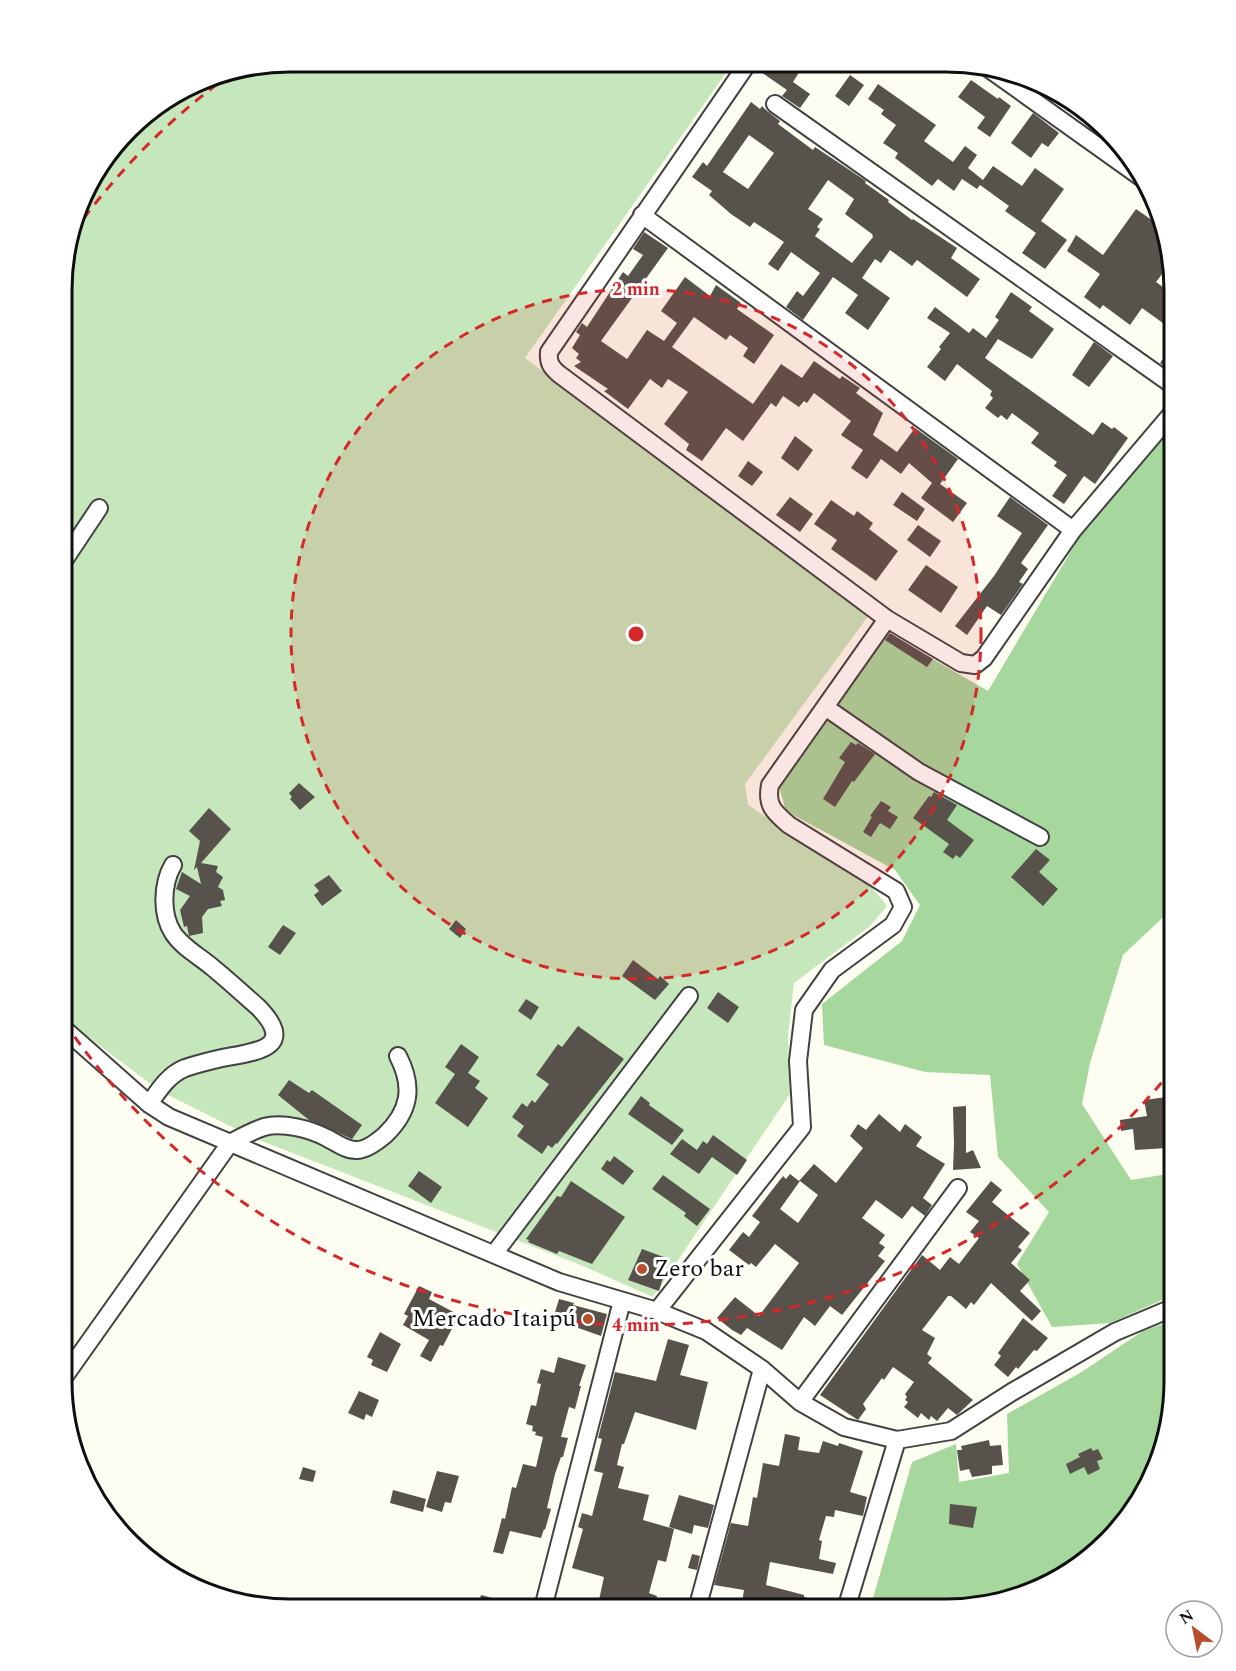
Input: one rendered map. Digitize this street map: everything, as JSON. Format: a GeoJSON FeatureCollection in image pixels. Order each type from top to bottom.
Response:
{"type":"FeatureCollection","features":[{"type":"Feature","properties":{"kind":"street"},"geometry":{"type":"LineString","coordinates":[[742,72],[549,352],[548,359],[551,367],[887,619],[961,663],[975,665],[984,658],[1072,530],[1164,423]]}},
{"type":"Feature","properties":{"kind":"street"},"geometry":{"type":"LineString","coordinates":[[1004,80],[1125,166]]}},
{"type":"Feature","properties":{"kind":"street"},"geometry":{"type":"LineString","coordinates":[[776,104],[1164,379]]}},
{"type":"Feature","properties":{"kind":"street"},"geometry":{"type":"LineString","coordinates":[[642,215],[1072,530]]}},
{"type":"Feature","properties":{"kind":"street"},"geometry":{"type":"LineString","coordinates":[[72,548],[99,508]]}},
{"type":"Feature","properties":{"kind":"street"},"geometry":{"type":"LineString","coordinates":[[657,1311],[802,1128],[798,1061],[804,1010],[832,970],[893,925],[903,907],[896,891],[789,825],[774,812],[768,797],[770,785],[887,619]]}},
{"type":"Feature","properties":{"kind":"street"},"geometry":{"type":"LineString","coordinates":[[825,706],[919,772],[1040,837]]}},
{"type":"Feature","properties":{"kind":"street"},"geometry":{"type":"LineString","coordinates":[[148,1104],[166,1080],[183,1069],[224,1058],[246,1055],[264,1048],[273,1041],[275,1034],[268,1018],[258,1008],[173,933],[167,918],[165,887],[173,865]]}},
{"type":"Feature","properties":{"kind":"street"},"geometry":{"type":"LineString","coordinates":[[494,1254],[689,996]]}},
{"type":"Feature","properties":{"kind":"street"},"geometry":{"type":"LineString","coordinates":[[72,1036],[148,1104],[169,1117],[559,1281],[657,1311],[706,1331],[762,1369],[800,1402],[844,1427],[897,1440],[951,1431],[1012,1392],[1115,1332],[1164,1312]]}},
{"type":"Feature","properties":{"kind":"street"},"geometry":{"type":"LineString","coordinates":[[72,1366],[230,1143],[265,1127],[277,1126],[294,1127],[324,1136],[355,1151],[366,1148],[397,1124],[406,1106],[408,1089],[406,1071],[398,1056]]}},
{"type":"Feature","properties":{"kind":"street"},"geometry":{"type":"LineString","coordinates":[[800,1402],[958,1188]]}},
{"type":"Feature","properties":{"kind":"street"},"geometry":{"type":"LineString","coordinates":[[545,1599],[617,1300]]}},
{"type":"Feature","properties":{"kind":"street"},"geometry":{"type":"LineString","coordinates":[[700,1599],[762,1369]]}},
{"type":"Feature","properties":{"kind":"street"},"geometry":{"type":"LineString","coordinates":[[849,1599],[897,1440]]}},
{"type":"Feature","properties":{"kind":"green space"},"geometry":{"type":"Polygon","coordinates":[[[276,72],[727,72],[525,358],[869,615],[745,784],[748,805],[870,885],[887,906],[870,926],[794,983],[788,1035],[790,1094],[653,1297],[583,1266],[254,1138],[160,1091],[72,1024],[72,276],[79,234],[84,220],[101,181],[117,157],[146,126],[181,101],[234,79],[276,72]]]}},
{"type":"Feature","properties":{"kind":"green space"},"geometry":{"type":"Polygon","coordinates":[[[1164,437],[1164,916],[1123,955],[1090,1063],[1082,1104],[1131,1180],[1164,1175],[1164,1300],[1110,1323],[1052,1327],[1017,1264],[1049,1212],[998,1157],[990,1075],[925,1072],[824,1045],[822,1004],[902,941],[920,905],[895,870],[795,816],[785,808],[778,783],[886,632],[988,691],[1080,536],[1164,437]]]}},
{"type":"Feature","properties":{"kind":"green space"},"geometry":{"type":"Polygon","coordinates":[[[1164,1324],[1164,1395],[1157,1437],[1135,1490],[1110,1525],[1090,1545],[1055,1570],[1002,1592],[960,1599],[873,1599],[912,1462],[956,1444],[959,1482],[1009,1473],[1007,1414],[1080,1373],[1143,1331],[1164,1324]]]}},
{"type":"Feature","properties":{"kind":"building"},"geometry":{"type":"Polygon","coordinates":[[[761,72],[799,72],[793,82],[810,94],[800,108],[782,96],[787,90],[761,72]]]}},
{"type":"Feature","properties":{"kind":"building"},"geometry":{"type":"Polygon","coordinates":[[[850,75],[864,85],[849,106],[835,96],[850,75]]]}},
{"type":"Feature","properties":{"kind":"building"},"geometry":{"type":"Polygon","coordinates":[[[971,80],[1011,106],[990,137],[977,128],[985,117],[958,97],[971,80]]]}},
{"type":"Feature","properties":{"kind":"building"},"geometry":{"type":"Polygon","coordinates":[[[878,84],[936,125],[924,141],[953,162],[965,146],[977,155],[968,168],[983,180],[993,166],[1022,186],[1035,168],[1064,189],[1041,221],[1067,240],[1045,269],[1022,253],[1036,233],[1005,211],[1009,206],[980,185],[977,189],[962,179],[954,191],[938,179],[932,186],[895,158],[898,153],[883,143],[896,125],[881,114],[884,110],[868,99],[878,84]]]}},
{"type":"Feature","properties":{"kind":"building"},"geometry":{"type":"Polygon","coordinates":[[[751,102],[760,109],[762,106],[780,121],[778,124],[813,150],[815,147],[866,181],[865,183],[912,220],[957,248],[951,258],[980,279],[967,297],[917,260],[912,266],[890,250],[881,263],[875,259],[862,278],[890,298],[868,330],[845,313],[858,295],[833,277],[803,320],[786,307],[797,291],[803,296],[820,273],[791,252],[778,271],[768,264],[784,242],[754,222],[750,227],[709,195],[712,191],[692,177],[703,162],[707,166],[751,102]],[[749,135],[723,172],[748,189],[774,153],[749,135]],[[828,180],[808,209],[823,219],[817,227],[820,229],[815,236],[852,263],[873,237],[845,214],[854,199],[828,180]]]}},
{"type":"Feature","properties":{"kind":"building"},"geometry":{"type":"Polygon","coordinates":[[[1033,113],[1059,133],[1048,147],[1042,143],[1031,158],[1011,143],[1033,113]]]}},
{"type":"Feature","properties":{"kind":"building"},"geometry":{"type":"Polygon","coordinates":[[[1136,209],[1152,220],[1157,234],[1163,272],[1156,282],[1164,288],[1164,324],[1142,308],[1130,325],[1103,305],[1100,309],[1084,297],[1100,274],[1067,251],[1076,235],[1103,255],[1136,209]]]}},
{"type":"Feature","properties":{"kind":"building"},"geometry":{"type":"Polygon","coordinates":[[[644,232],[668,248],[601,341],[627,359],[647,330],[664,341],[677,323],[661,311],[685,277],[710,296],[716,285],[741,303],[737,309],[774,335],[754,364],[743,356],[748,348],[730,335],[726,340],[694,317],[672,347],[753,404],[781,364],[802,378],[814,361],[840,379],[842,376],[860,388],[856,393],[883,413],[873,435],[897,452],[915,428],[958,459],[940,484],[967,503],[953,522],[921,498],[932,483],[909,463],[901,474],[881,459],[867,479],[851,468],[863,450],[841,435],[851,421],[814,393],[807,403],[804,401],[799,407],[783,396],[776,407],[771,403],[743,441],[726,428],[702,461],[686,450],[689,444],[664,424],[688,392],[668,379],[662,388],[650,379],[628,409],[604,391],[608,389],[574,366],[581,362],[576,358],[579,354],[572,348],[580,335],[576,332],[582,323],[587,327],[623,272],[628,276],[643,255],[633,249],[644,232]]]}},
{"type":"Feature","properties":{"kind":"building"},"geometry":{"type":"Polygon","coordinates":[[[1011,292],[1032,307],[1029,311],[1054,329],[1032,359],[998,339],[985,358],[1093,435],[1102,422],[1112,429],[1114,427],[1128,438],[1095,484],[1084,476],[1064,504],[1052,496],[1067,475],[1054,466],[1057,462],[1031,443],[1039,433],[1012,413],[1007,420],[1001,415],[998,418],[985,408],[993,398],[990,395],[992,391],[957,364],[945,381],[927,367],[950,333],[927,318],[935,307],[969,333],[973,328],[986,338],[999,320],[995,317],[1011,292]]]}},
{"type":"Feature","properties":{"kind":"building"},"geometry":{"type":"Polygon","coordinates":[[[1094,342],[1113,356],[1089,387],[1072,375],[1094,342]]]}},
{"type":"Feature","properties":{"kind":"building"},"geometry":{"type":"Polygon","coordinates":[[[795,436],[813,450],[798,471],[781,458],[795,436]]]}},
{"type":"Feature","properties":{"kind":"building"},"geometry":{"type":"Polygon","coordinates":[[[748,461],[763,472],[752,486],[738,476],[748,461]]]}},
{"type":"Feature","properties":{"kind":"building"},"geometry":{"type":"Polygon","coordinates":[[[902,492],[925,509],[917,521],[893,505],[902,492]]]}},
{"type":"Feature","properties":{"kind":"building"},"geometry":{"type":"Polygon","coordinates":[[[790,497],[813,514],[800,532],[776,515],[790,497]]]}},
{"type":"Feature","properties":{"kind":"building"},"geometry":{"type":"Polygon","coordinates":[[[1010,497],[1048,525],[1021,563],[1028,569],[1019,582],[1023,584],[1001,615],[987,606],[967,635],[955,626],[994,576],[1022,533],[997,516],[1010,497]]]}},
{"type":"Feature","properties":{"kind":"building"},"geometry":{"type":"Polygon","coordinates":[[[831,500],[854,516],[857,511],[873,523],[869,529],[898,551],[876,581],[831,549],[837,540],[814,524],[831,500]]]}},
{"type":"Feature","properties":{"kind":"building"},"geometry":{"type":"Polygon","coordinates":[[[918,525],[941,541],[930,557],[907,540],[918,525]]]}},
{"type":"Feature","properties":{"kind":"building"},"geometry":{"type":"Polygon","coordinates":[[[926,565],[958,587],[941,613],[908,590],[926,565]]]}},
{"type":"Feature","properties":{"kind":"building"},"geometry":{"type":"Polygon","coordinates":[[[890,633],[933,659],[927,667],[885,640],[890,633]]]}},
{"type":"Feature","properties":{"kind":"building"},"geometry":{"type":"Polygon","coordinates":[[[851,742],[856,745],[858,743],[875,754],[854,782],[852,781],[835,807],[823,799],[845,762],[839,758],[851,742]]]}},
{"type":"Feature","properties":{"kind":"building"},"geometry":{"type":"Polygon","coordinates":[[[299,783],[315,797],[300,810],[290,799],[292,797],[289,793],[299,783]]]}},
{"type":"Feature","properties":{"kind":"building"},"geometry":{"type":"Polygon","coordinates":[[[934,792],[957,805],[947,820],[974,840],[960,858],[956,855],[953,859],[943,852],[949,844],[913,818],[934,792]]]}},
{"type":"Feature","properties":{"kind":"building"},"geometry":{"type":"Polygon","coordinates":[[[881,801],[891,807],[888,811],[898,817],[890,829],[880,823],[871,837],[863,832],[872,817],[870,816],[881,801]]]}},
{"type":"Feature","properties":{"kind":"building"},"geometry":{"type":"Polygon","coordinates":[[[209,808],[231,829],[201,863],[218,866],[216,872],[223,877],[218,887],[223,890],[225,900],[220,901],[222,906],[208,909],[202,917],[203,933],[189,936],[180,910],[190,896],[176,889],[182,872],[201,884],[197,867],[194,870],[200,841],[189,831],[209,808]]]}},
{"type":"Feature","properties":{"kind":"building"},"geometry":{"type":"Polygon","coordinates":[[[1036,849],[1050,860],[1039,872],[1058,889],[1043,906],[1011,877],[1036,849]]]}},
{"type":"Feature","properties":{"kind":"building"},"geometry":{"type":"Polygon","coordinates":[[[329,875],[342,891],[322,906],[314,895],[319,891],[314,885],[329,875]]]}},
{"type":"Feature","properties":{"kind":"building"},"geometry":{"type":"Polygon","coordinates":[[[456,920],[466,929],[460,938],[449,929],[456,920]]]}},
{"type":"Feature","properties":{"kind":"building"},"geometry":{"type":"Polygon","coordinates":[[[283,925],[296,933],[280,955],[268,947],[283,925]]]}},
{"type":"Feature","properties":{"kind":"building"},"geometry":{"type":"Polygon","coordinates":[[[633,960],[658,979],[660,976],[669,984],[655,1000],[622,976],[633,960]]]}},
{"type":"Feature","properties":{"kind":"building"},"geometry":{"type":"Polygon","coordinates":[[[718,992],[739,1007],[728,1023],[707,1008],[718,992]]]}},
{"type":"Feature","properties":{"kind":"building"},"geometry":{"type":"Polygon","coordinates":[[[526,999],[539,1007],[531,1020],[518,1011],[526,999]]]}},
{"type":"Feature","properties":{"kind":"building"},"geometry":{"type":"Polygon","coordinates":[[[578,1026],[624,1059],[557,1144],[552,1148],[548,1145],[542,1154],[517,1136],[524,1126],[512,1117],[522,1103],[527,1107],[532,1100],[535,1103],[549,1084],[536,1075],[558,1044],[562,1047],[578,1026]]]}},
{"type":"Feature","properties":{"kind":"building"},"geometry":{"type":"Polygon","coordinates":[[[461,1044],[479,1057],[468,1073],[480,1081],[475,1088],[488,1098],[468,1127],[435,1103],[455,1074],[445,1067],[461,1044]]]}},
{"type":"Feature","properties":{"kind":"building"},"geometry":{"type":"Polygon","coordinates":[[[289,1080],[309,1093],[312,1090],[362,1125],[352,1139],[309,1120],[278,1095],[289,1080]]]}},
{"type":"Feature","properties":{"kind":"building"},"geometry":{"type":"Polygon","coordinates":[[[641,1096],[650,1103],[649,1105],[684,1130],[672,1145],[628,1114],[641,1096]]]}},
{"type":"Feature","properties":{"kind":"building"},"geometry":{"type":"Polygon","coordinates":[[[1164,1097],[1164,1148],[1135,1150],[1133,1129],[1121,1131],[1120,1120],[1147,1116],[1144,1100],[1164,1097]]]}},
{"type":"Feature","properties":{"kind":"building"},"geometry":{"type":"Polygon","coordinates":[[[966,1106],[966,1153],[973,1150],[981,1168],[953,1170],[953,1107],[966,1106]]]}},
{"type":"Feature","properties":{"kind":"building"},"geometry":{"type":"Polygon","coordinates":[[[879,1114],[900,1132],[905,1124],[922,1137],[916,1146],[945,1164],[923,1198],[932,1205],[925,1216],[912,1206],[902,1219],[876,1200],[862,1218],[885,1235],[879,1243],[885,1247],[878,1256],[885,1261],[842,1315],[830,1306],[815,1326],[804,1317],[782,1350],[747,1328],[741,1335],[732,1330],[717,1318],[735,1297],[759,1316],[799,1263],[775,1244],[756,1267],[751,1263],[749,1265],[729,1250],[743,1232],[749,1237],[760,1222],[752,1216],[783,1176],[786,1179],[790,1174],[799,1181],[814,1164],[836,1183],[863,1148],[850,1136],[858,1124],[866,1130],[879,1114]],[[800,1181],[780,1209],[798,1223],[818,1195],[800,1181]]]}},
{"type":"Feature","properties":{"kind":"building"},"geometry":{"type":"Polygon","coordinates":[[[713,1135],[747,1160],[737,1175],[712,1157],[699,1174],[670,1154],[682,1139],[697,1150],[703,1141],[707,1144],[713,1135]]]}},
{"type":"Feature","properties":{"kind":"building"},"geometry":{"type":"Polygon","coordinates":[[[614,1156],[634,1171],[623,1185],[601,1169],[607,1160],[610,1162],[614,1156]]]}},
{"type":"Feature","properties":{"kind":"building"},"geometry":{"type":"Polygon","coordinates":[[[419,1171],[442,1187],[431,1203],[408,1186],[419,1171]]]}},
{"type":"Feature","properties":{"kind":"building"},"geometry":{"type":"Polygon","coordinates":[[[663,1175],[710,1209],[697,1226],[684,1216],[686,1213],[652,1189],[663,1175]]]}},
{"type":"Feature","properties":{"kind":"building"},"geometry":{"type":"Polygon","coordinates":[[[571,1181],[625,1217],[592,1264],[559,1251],[557,1254],[528,1242],[529,1240],[526,1239],[557,1196],[561,1197],[571,1181]]]}},
{"type":"Feature","properties":{"kind":"building"},"geometry":{"type":"Polygon","coordinates":[[[991,1181],[1002,1190],[992,1202],[1030,1233],[1018,1247],[1022,1250],[1011,1263],[1030,1280],[1020,1291],[1041,1311],[1032,1321],[991,1283],[974,1305],[971,1302],[966,1309],[948,1296],[922,1330],[935,1338],[927,1354],[932,1358],[928,1363],[973,1400],[957,1415],[948,1408],[937,1421],[931,1416],[929,1420],[921,1413],[918,1418],[904,1407],[908,1402],[905,1400],[907,1397],[905,1394],[914,1382],[893,1367],[863,1404],[866,1409],[858,1420],[820,1395],[922,1255],[940,1270],[950,1257],[959,1264],[979,1238],[970,1232],[979,1221],[966,1212],[991,1181]]]}},
{"type":"Feature","properties":{"kind":"building"},"geometry":{"type":"Polygon","coordinates":[[[642,1249],[669,1259],[659,1291],[628,1280],[642,1249]]]}},
{"type":"Feature","properties":{"kind":"building"},"geometry":{"type":"Polygon","coordinates":[[[419,1286],[432,1292],[429,1299],[459,1315],[443,1346],[440,1345],[431,1362],[420,1356],[429,1340],[403,1325],[408,1316],[404,1314],[419,1286]]]}},
{"type":"Feature","properties":{"kind":"building","name":"Mercado Itaipú"},"geometry":{"type":"Polygon","coordinates":[[[559,1299],[607,1314],[601,1336],[553,1319],[559,1299]]]}},
{"type":"Feature","properties":{"kind":"building"},"geometry":{"type":"Polygon","coordinates":[[[1023,1318],[1048,1338],[1008,1377],[994,1365],[1001,1356],[998,1353],[1023,1318]]]}},
{"type":"Feature","properties":{"kind":"building"},"geometry":{"type":"Polygon","coordinates":[[[380,1332],[401,1344],[387,1372],[371,1365],[373,1360],[367,1357],[380,1332]]]}},
{"type":"Feature","properties":{"kind":"building"},"geometry":{"type":"Polygon","coordinates":[[[668,1339],[689,1345],[680,1375],[708,1382],[696,1430],[635,1412],[624,1444],[622,1444],[617,1465],[624,1467],[618,1488],[649,1495],[643,1520],[674,1529],[666,1562],[658,1560],[649,1593],[657,1596],[656,1599],[599,1599],[604,1577],[572,1568],[583,1529],[578,1527],[582,1513],[592,1516],[603,1473],[594,1471],[602,1439],[598,1438],[615,1372],[656,1381],[668,1339]]]}},
{"type":"Feature","properties":{"kind":"building"},"geometry":{"type":"Polygon","coordinates":[[[558,1357],[586,1365],[575,1409],[569,1407],[561,1437],[568,1438],[555,1474],[547,1508],[551,1509],[545,1530],[541,1538],[510,1531],[503,1554],[493,1552],[502,1518],[505,1519],[512,1487],[516,1488],[523,1464],[536,1467],[543,1437],[535,1435],[536,1432],[532,1431],[533,1426],[526,1424],[531,1405],[536,1406],[541,1384],[537,1383],[541,1369],[554,1373],[558,1357]]]}},
{"type":"Feature","properties":{"kind":"building"},"geometry":{"type":"Polygon","coordinates":[[[359,1391],[379,1400],[372,1417],[366,1414],[364,1420],[348,1413],[359,1391]]]}},
{"type":"Feature","properties":{"kind":"building"},"geometry":{"type":"Polygon","coordinates":[[[785,1434],[800,1437],[798,1450],[819,1453],[823,1441],[838,1446],[839,1443],[863,1451],[850,1492],[867,1497],[863,1516],[835,1510],[834,1517],[826,1516],[819,1540],[822,1541],[819,1559],[836,1563],[833,1574],[770,1562],[766,1585],[804,1595],[807,1599],[743,1599],[744,1590],[714,1585],[731,1523],[748,1526],[753,1497],[757,1498],[763,1463],[779,1466],[785,1434]]]}},
{"type":"Feature","properties":{"kind":"building"},"geometry":{"type":"Polygon","coordinates":[[[989,1440],[990,1446],[1001,1445],[1003,1465],[992,1466],[992,1474],[972,1477],[969,1469],[960,1471],[957,1450],[962,1450],[961,1446],[989,1440]]]}},
{"type":"Feature","properties":{"kind":"building"},"geometry":{"type":"Polygon","coordinates":[[[1091,1448],[1093,1451],[1098,1449],[1103,1459],[1097,1461],[1100,1469],[1088,1475],[1084,1467],[1070,1474],[1066,1464],[1080,1457],[1078,1454],[1091,1448]]]}},
{"type":"Feature","properties":{"kind":"building"},"geometry":{"type":"Polygon","coordinates":[[[303,1467],[316,1471],[313,1482],[299,1479],[303,1467]]]}},
{"type":"Feature","properties":{"kind":"building"},"geometry":{"type":"Polygon","coordinates":[[[437,1471],[459,1476],[451,1503],[445,1502],[442,1512],[426,1507],[437,1471]]]}},
{"type":"Feature","properties":{"kind":"building"},"geometry":{"type":"Polygon","coordinates":[[[393,1490],[426,1499],[423,1512],[390,1503],[393,1490]]]}},
{"type":"Feature","properties":{"kind":"building"},"geometry":{"type":"Polygon","coordinates":[[[679,1495],[714,1505],[708,1528],[694,1525],[692,1534],[669,1527],[679,1495]]]}},
{"type":"Feature","properties":{"kind":"building"},"geometry":{"type":"Polygon","coordinates":[[[950,1504],[977,1507],[973,1528],[949,1524],[950,1504]]]}},
{"type":"Feature","properties":{"kind":"building"},"geometry":{"type":"Polygon","coordinates":[[[692,1554],[700,1556],[697,1570],[688,1568],[692,1554]]]}},
{"type":"Feature","properties":{"kind":"building"},"geometry":{"type":"Polygon","coordinates":[[[481,1595],[496,1599],[480,1599],[481,1595]]]}},
{"type":"Feature","properties":{"kind":"place","name":"Zero bar"},"geometry":{"type":"Point","coordinates":[642,1269]}},
{"type":"Feature","properties":{"kind":"place","name":"Mercado Itaipú"},"geometry":{"type":"Point","coordinates":[588,1319]}}]}
